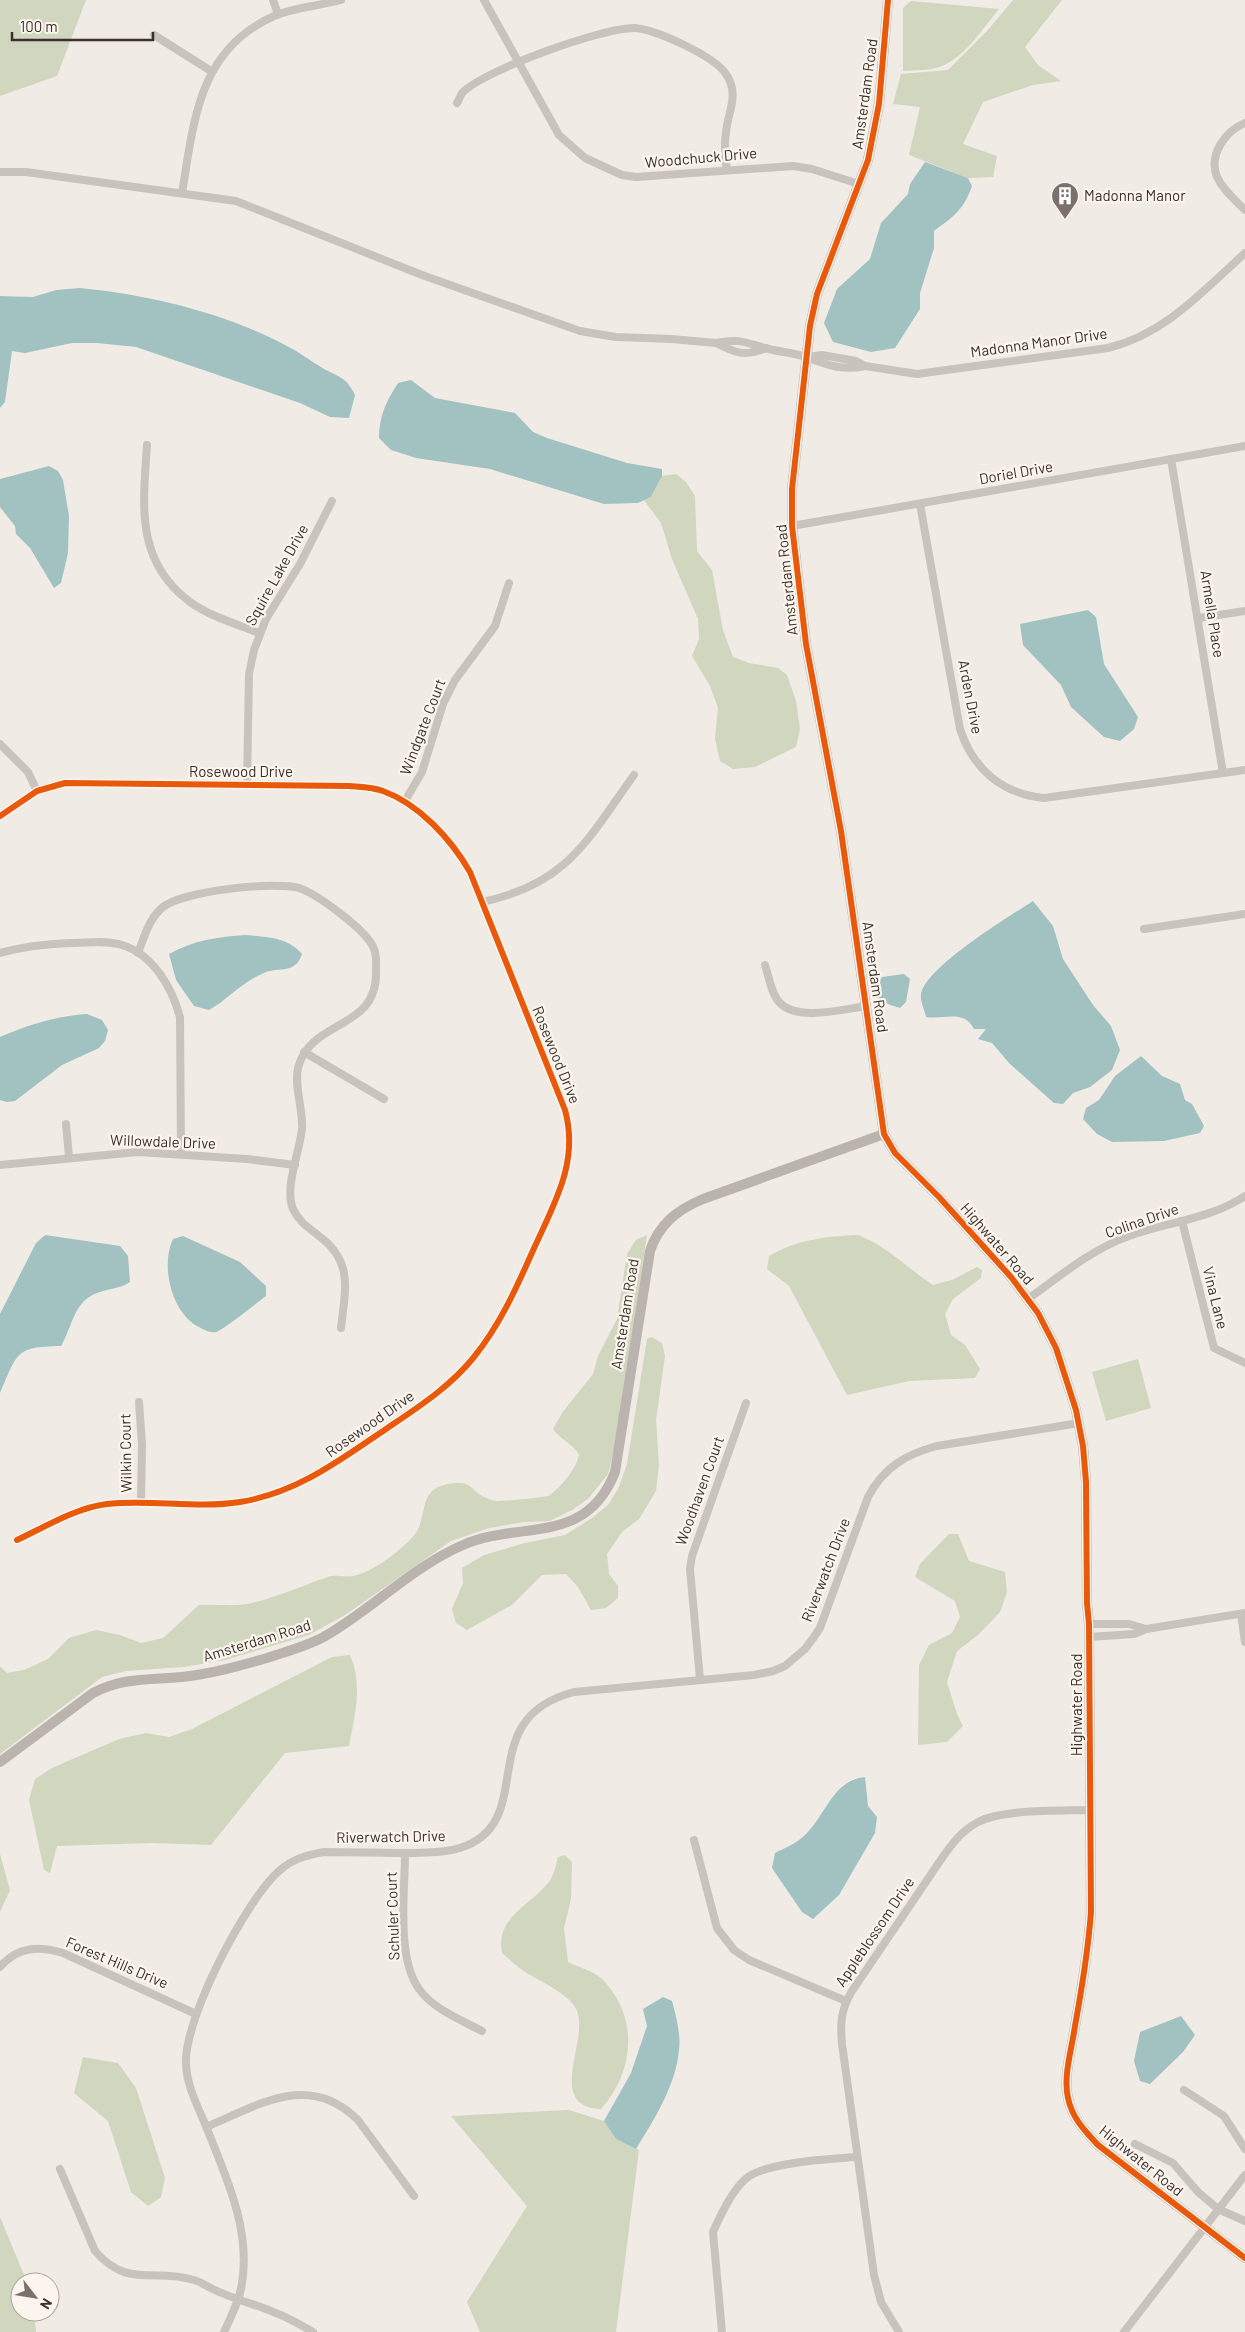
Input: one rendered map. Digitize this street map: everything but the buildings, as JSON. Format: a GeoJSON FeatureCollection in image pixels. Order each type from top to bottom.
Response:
{"type":"FeatureCollection","features":[{"type":"Feature","properties":{"kind":"street"},"geometry":{"type":"LineString","coordinates":[[273,0],[278,14]]}},
{"type":"Feature","properties":{"kind":"street"},"geometry":{"type":"LineString","coordinates":[[182,193],[201,94],[211,71],[225,52],[245,33],[278,14],[341,0]]}},
{"type":"Feature","properties":{"kind":"street","name":"Woodchuck Drive"},"geometry":{"type":"LineString","coordinates":[[484,0],[559,135],[585,158],[622,175],[636,177],[793,166],[812,169],[859,184]]}},
{"type":"Feature","properties":{"kind":"street","name":"Amsterdam Road"},"geometry":{"type":"LineString","coordinates":[[0,1762],[93,1693],[108,1685],[131,1680],[182,1677],[216,1672],[300,1647],[325,1636],[353,1619],[440,1555],[483,1538],[555,1527],[585,1513],[598,1502],[609,1487],[614,1472],[650,1252],[655,1237],[663,1225],[684,1207],[703,1199],[884,1134],[841,831],[806,644],[792,526],[793,472],[805,357],[818,294],[868,160],[879,104],[888,0]]}},
{"type":"Feature","properties":{"kind":"street"},"geometry":{"type":"LineString","coordinates":[[457,103],[462,94],[472,86],[518,62],[607,31],[637,28],[670,38],[717,65],[732,85],[733,106],[726,131],[725,153],[727,170]]}},
{"type":"Feature","properties":{"kind":"street"},"geometry":{"type":"LineString","coordinates":[[154,35],[211,71]]}},
{"type":"Feature","properties":{"kind":"street"},"geometry":{"type":"LineString","coordinates":[[1245,123],[1236,127],[1223,139],[1217,150],[1215,164],[1216,175],[1223,187],[1245,210]]}},
{"type":"Feature","properties":{"kind":"street"},"geometry":{"type":"LineString","coordinates":[[0,172],[26,172],[236,201],[422,275],[580,331],[616,337],[672,338],[716,343],[732,351],[751,354],[766,348]]}},
{"type":"Feature","properties":{"kind":"street","name":"Madonna Manor Drive"},"geometry":{"type":"LineString","coordinates":[[716,343],[734,340],[751,342],[766,348],[805,357],[822,355],[856,361],[866,366],[917,374],[1122,344],[1172,318],[1245,253]]}},
{"type":"Feature","properties":{"kind":"street"},"geometry":{"type":"LineString","coordinates":[[147,445],[143,490],[144,525],[158,566],[172,584],[191,602],[259,633]]}},
{"type":"Feature","properties":{"kind":"street","name":"Doriel Drive"},"geometry":{"type":"LineString","coordinates":[[792,526],[1245,446]]}},
{"type":"Feature","properties":{"kind":"street","name":"Armella Place"},"geometry":{"type":"LineString","coordinates":[[1172,459],[1223,773]]}},
{"type":"Feature","properties":{"kind":"street","name":"Squire Lake Drive"},"geometry":{"type":"LineString","coordinates":[[247,785],[250,674],[259,633],[305,556],[332,501]]}},
{"type":"Feature","properties":{"kind":"street","name":"Arden Drive"},"geometry":{"type":"LineString","coordinates":[[920,504],[960,729],[970,753],[986,774],[1012,790],[1030,797],[1044,798],[1245,770]]}},
{"type":"Feature","properties":{"kind":"street","name":"Windgate Court"},"geometry":{"type":"LineString","coordinates":[[405,802],[417,782],[429,754],[446,698],[456,680],[495,626],[509,583]]}},
{"type":"Feature","properties":{"kind":"street"},"geometry":{"type":"LineString","coordinates":[[1199,618],[1245,611]]}},
{"type":"Feature","properties":{"kind":"street"},"geometry":{"type":"LineString","coordinates":[[0,744],[28,772],[37,791]]}},
{"type":"Feature","properties":{"kind":"street"},"geometry":{"type":"LineString","coordinates":[[482,902],[533,887],[571,859],[634,775]]}},
{"type":"Feature","properties":{"kind":"street","name":"Rosewood Drive"},"geometry":{"type":"LineString","coordinates":[[0,816],[37,791],[65,783],[362,787],[385,792],[405,802],[453,847],[470,872],[569,1125],[570,1156],[564,1179],[509,1304],[485,1343],[459,1374],[446,1386],[312,1478],[281,1492],[241,1502],[205,1505],[108,1504],[85,1509],[16,1540]]}},
{"type":"Feature","properties":{"kind":"street"},"geometry":{"type":"LineString","coordinates":[[138,953],[155,916],[176,899],[191,895],[277,885],[298,888],[318,897],[371,942],[376,954],[376,977],[372,996],[365,1008],[350,1019],[313,1040],[304,1052],[298,1068],[302,1129],[290,1195],[292,1208],[302,1222],[332,1246],[344,1267],[346,1282],[341,1328]]}},
{"type":"Feature","properties":{"kind":"street"},"geometry":{"type":"LineString","coordinates":[[1144,929],[1245,914]]}},
{"type":"Feature","properties":{"kind":"street"},"geometry":{"type":"LineString","coordinates":[[0,953],[45,944],[102,942],[122,945],[138,953],[157,969],[164,979],[180,1017],[181,1154]]}},
{"type":"Feature","properties":{"kind":"street"},"geometry":{"type":"LineString","coordinates":[[765,966],[779,1002],[790,1010],[802,1014],[867,1006]]}},
{"type":"Feature","properties":{"kind":"street"},"geometry":{"type":"LineString","coordinates":[[304,1052],[384,1099]]}},
{"type":"Feature","properties":{"kind":"street"},"geometry":{"type":"LineString","coordinates":[[66,1124],[69,1157]]}},
{"type":"Feature","properties":{"kind":"street","name":"Highwater Road"},"geometry":{"type":"LineString","coordinates":[[884,1134],[895,1153],[939,1196],[1038,1313],[1056,1348],[1066,1374],[1079,1423],[1085,1470],[1089,1624],[1090,1912],[1088,1953],[1069,2062],[1068,2099],[1073,2113],[1083,2130],[1098,2146],[1245,2258]]}},
{"type":"Feature","properties":{"kind":"street","name":"Willowdale Drive"},"geometry":{"type":"LineString","coordinates":[[0,1165],[138,1152],[181,1154],[295,1165]]}},
{"type":"Feature","properties":{"kind":"street","name":"Colina Drive"},"geometry":{"type":"LineString","coordinates":[[1028,1299],[1080,1262],[1112,1243],[1150,1229],[1220,1210],[1245,1196]]}},
{"type":"Feature","properties":{"kind":"street","name":"Vina Lane"},"geometry":{"type":"LineString","coordinates":[[1182,1221],[1214,1348],[1245,1363]]}},
{"type":"Feature","properties":{"kind":"street","name":"Wilkin Court"},"geometry":{"type":"LineString","coordinates":[[139,1402],[142,1444],[141,1504]]}},
{"type":"Feature","properties":{"kind":"street","name":"Woodhaven Court"},"geometry":{"type":"LineString","coordinates":[[700,1680],[691,1587],[692,1556],[746,1403]]}},
{"type":"Feature","properties":{"kind":"street","name":"Riverwatch Drive"},"geometry":{"type":"LineString","coordinates":[[224,2332],[238,2299],[244,2268],[238,2215],[231,2188],[192,2092],[186,2061],[190,2032],[196,2014],[234,1933],[268,1882],[293,1861],[308,1855],[324,1852],[437,1853],[462,1848],[488,1830],[504,1803],[514,1740],[524,1722],[543,1704],[574,1692],[754,1675],[774,1671],[785,1666],[805,1649],[820,1628],[871,1492],[887,1470],[918,1450],[1079,1423]]}},
{"type":"Feature","properties":{"kind":"street"},"geometry":{"type":"LineString","coordinates":[[1089,1637],[1134,1634],[1146,1628],[1243,1613],[1245,1642]]}},
{"type":"Feature","properties":{"kind":"street"},"geometry":{"type":"LineString","coordinates":[[1089,1624],[1129,1624],[1146,1628]]}},
{"type":"Feature","properties":{"kind":"street","name":"Appleblossom Drive"},"geometry":{"type":"LineString","coordinates":[[899,2332],[888,2316],[876,2288],[841,2029],[842,2012],[846,2001],[954,1840],[966,1830],[979,1822],[1004,1816],[1090,1810]]}},
{"type":"Feature","properties":{"kind":"street"},"geometry":{"type":"LineString","coordinates":[[694,1840],[717,1928],[734,1950],[749,1960],[846,2001]]}},
{"type":"Feature","properties":{"kind":"street","name":"Schuler Court"},"geometry":{"type":"LineString","coordinates":[[405,1853],[405,1950],[409,1972],[419,1989],[433,2003],[482,2031]]}},
{"type":"Feature","properties":{"kind":"street","name":"Forest Hills Drive"},"geometry":{"type":"LineString","coordinates":[[0,1967],[6,1960],[18,1952],[31,1948],[45,1948],[64,1953],[196,2014]]}},
{"type":"Feature","properties":{"kind":"street"},"geometry":{"type":"LineString","coordinates":[[1184,2090],[1224,2116],[1245,2149]]}},
{"type":"Feature","properties":{"kind":"street"},"geometry":{"type":"LineString","coordinates":[[206,2127],[285,2095],[305,2094],[333,2100],[347,2109],[358,2120],[414,2196]]}},
{"type":"Feature","properties":{"kind":"street"},"geometry":{"type":"LineString","coordinates":[[1135,2144],[1173,2163],[1198,2192],[1218,2209],[1245,2221]]}},
{"type":"Feature","properties":{"kind":"street"},"geometry":{"type":"LineString","coordinates":[[722,2332],[713,2232],[719,2217],[744,2181],[760,2170],[767,2168],[857,2156]]}},
{"type":"Feature","properties":{"kind":"street"},"geometry":{"type":"LineString","coordinates":[[60,2169],[88,2238],[104,2262],[117,2270],[131,2275],[181,2276],[277,2313],[313,2332]]}},
{"type":"Feature","properties":{"kind":"street"},"geometry":{"type":"LineString","coordinates":[[1124,2332],[1245,2176]]}},
{"type":"Feature","properties":{"kind":"green space"},"geometry":{"type":"Polygon","coordinates":[[[0,0],[86,0],[57,76],[0,96],[0,0]]]}},
{"type":"Feature","properties":{"kind":"green space"},"geometry":{"type":"Polygon","coordinates":[[[1013,0],[1062,0],[1025,47],[1038,65],[1061,81],[1033,85],[983,102],[963,144],[997,156],[993,177],[968,178],[909,155],[920,107],[893,104],[901,74],[948,70],[987,31],[1013,0]]]}},
{"type":"Feature","properties":{"kind":"green space"},"geometry":{"type":"Polygon","coordinates":[[[911,1],[999,9],[966,49],[950,62],[933,69],[903,71],[903,8],[911,1]]]}},
{"type":"Feature","properties":{"kind":"green space"},"geometry":{"type":"Polygon","coordinates":[[[676,474],[686,482],[695,496],[697,551],[712,570],[723,630],[733,657],[749,663],[778,668],[787,675],[796,701],[800,729],[796,747],[755,767],[733,769],[720,761],[715,739],[718,708],[710,686],[692,656],[699,639],[698,619],[672,559],[661,523],[644,500],[651,497],[662,476],[676,474]]]}},
{"type":"Feature","properties":{"kind":"green space"},"geometry":{"type":"Polygon","coordinates":[[[647,1235],[616,1442],[608,1474],[589,1498],[572,1510],[550,1521],[525,1522],[489,1528],[451,1541],[345,1615],[309,1635],[225,1660],[183,1667],[126,1671],[102,1677],[0,1754],[0,1666],[7,1673],[24,1670],[48,1659],[69,1638],[96,1630],[120,1635],[141,1643],[163,1638],[199,1605],[246,1604],[271,1598],[328,1577],[351,1576],[370,1570],[385,1561],[411,1539],[420,1525],[429,1495],[441,1486],[452,1483],[466,1484],[480,1495],[495,1501],[545,1497],[552,1493],[572,1471],[579,1454],[553,1429],[562,1413],[593,1374],[598,1356],[617,1319],[627,1254],[636,1240],[647,1235]]]}},
{"type":"Feature","properties":{"kind":"green space"},"geometry":{"type":"Polygon","coordinates":[[[858,1235],[888,1251],[933,1285],[952,1280],[977,1267],[982,1270],[981,1278],[953,1299],[945,1314],[951,1335],[965,1345],[980,1369],[975,1378],[909,1381],[847,1395],[789,1286],[767,1269],[769,1256],[790,1246],[835,1236],[858,1235]]]}},
{"type":"Feature","properties":{"kind":"green space"},"geometry":{"type":"Polygon","coordinates":[[[652,1337],[662,1343],[665,1356],[656,1420],[659,1465],[656,1491],[639,1519],[622,1532],[607,1554],[609,1574],[618,1586],[618,1598],[606,1608],[591,1610],[578,1587],[566,1574],[542,1575],[512,1605],[467,1630],[456,1623],[452,1609],[463,1583],[462,1568],[484,1555],[525,1543],[565,1535],[592,1518],[608,1505],[618,1489],[627,1464],[647,1339],[652,1337]]]}},
{"type":"Feature","properties":{"kind":"green space"},"geometry":{"type":"Polygon","coordinates":[[[1138,1359],[1151,1408],[1106,1421],[1092,1372],[1138,1359]]]}},
{"type":"Feature","properties":{"kind":"green space"},"geometry":{"type":"Polygon","coordinates":[[[949,1534],[958,1534],[969,1561],[1005,1572],[1007,1592],[1000,1612],[978,1635],[957,1651],[947,1682],[957,1714],[963,1726],[947,1742],[918,1745],[919,1665],[929,1645],[952,1633],[960,1617],[955,1601],[915,1577],[920,1564],[949,1534]]]}},
{"type":"Feature","properties":{"kind":"green space"},"geometry":{"type":"Polygon","coordinates":[[[350,1655],[356,1678],[357,1700],[349,1746],[285,1753],[211,1845],[152,1843],[57,1846],[50,1873],[44,1870],[29,1800],[35,1779],[52,1768],[119,1739],[146,1733],[169,1737],[192,1729],[332,1657],[350,1655]]]}},
{"type":"Feature","properties":{"kind":"green space"},"geometry":{"type":"Polygon","coordinates":[[[0,1854],[10,1890],[0,1912],[0,1854]]]}},
{"type":"Feature","properties":{"kind":"green space"},"geometry":{"type":"Polygon","coordinates":[[[565,1855],[572,1862],[571,1899],[564,1928],[568,1962],[590,1971],[602,1979],[614,1994],[627,2026],[628,2044],[621,2078],[601,2109],[584,2105],[575,2097],[572,2085],[572,2070],[579,2024],[574,2005],[561,1993],[522,1970],[502,1953],[501,1941],[509,1921],[549,1882],[554,1873],[558,1857],[565,1855]]]}},
{"type":"Feature","properties":{"kind":"green space"},"geometry":{"type":"Polygon","coordinates":[[[83,2057],[118,2063],[136,2088],[165,2178],[161,2197],[148,2206],[131,2192],[108,2121],[74,2093],[83,2057]]]}},
{"type":"Feature","properties":{"kind":"green space"},"geometry":{"type":"Polygon","coordinates":[[[569,2110],[604,2121],[616,2139],[639,2150],[616,2332],[480,2332],[467,2302],[527,2206],[451,2116],[569,2110]]]}},
{"type":"Feature","properties":{"kind":"green space"},"geometry":{"type":"Polygon","coordinates":[[[0,2217],[23,2272],[10,2272],[10,2322],[35,2322],[36,2332],[0,2332],[0,2217]]]}},
{"type":"Feature","properties":{"kind":"water"},"geometry":{"type":"Polygon","coordinates":[[[925,162],[968,178],[972,186],[957,212],[934,231],[934,248],[920,293],[920,309],[895,348],[871,352],[833,342],[824,323],[837,289],[870,259],[881,223],[908,194],[910,184],[925,162]]]}},
{"type":"Feature","properties":{"kind":"water"},"geometry":{"type":"Polygon","coordinates":[[[80,288],[159,300],[211,314],[261,333],[345,380],[355,395],[349,418],[330,417],[300,403],[136,347],[97,343],[72,343],[25,353],[12,351],[5,402],[0,408],[0,296],[33,297],[56,290],[80,288]]]}},
{"type":"Feature","properties":{"kind":"water"},"geometry":{"type":"Polygon","coordinates":[[[411,380],[435,398],[515,413],[533,432],[547,438],[627,463],[662,469],[662,476],[651,497],[638,503],[604,504],[490,469],[416,458],[391,450],[379,438],[382,416],[390,396],[398,383],[411,380]]]}},
{"type":"Feature","properties":{"kind":"water"},"geometry":{"type":"Polygon","coordinates":[[[49,466],[58,471],[63,480],[69,516],[68,553],[61,583],[54,588],[30,548],[16,534],[15,526],[0,507],[0,479],[49,466]]]}},
{"type":"Feature","properties":{"kind":"water"},"geometry":{"type":"Polygon","coordinates":[[[1088,610],[1096,617],[1104,664],[1138,717],[1134,729],[1120,741],[1104,737],[1071,707],[1061,685],[1023,645],[1020,624],[1088,610]]]}},
{"type":"Feature","properties":{"kind":"water"},"geometry":{"type":"Polygon","coordinates":[[[1033,901],[1053,926],[1063,959],[1093,1005],[1111,1026],[1120,1050],[1112,1070],[1090,1087],[1073,1093],[1063,1104],[1054,1103],[1009,1063],[992,1043],[978,1039],[986,1029],[974,1029],[965,1019],[959,1017],[926,1017],[921,1000],[926,984],[952,957],[988,930],[1033,901]]]}},
{"type":"Feature","properties":{"kind":"water"},"geometry":{"type":"Polygon","coordinates":[[[246,935],[269,937],[284,941],[302,954],[295,965],[256,976],[209,1010],[194,1006],[176,980],[169,954],[188,945],[206,940],[246,935]]]}},
{"type":"Feature","properties":{"kind":"water"},"geometry":{"type":"Polygon","coordinates":[[[904,974],[910,979],[906,1002],[900,1008],[888,1004],[879,998],[876,990],[882,977],[904,974]]]}},
{"type":"Feature","properties":{"kind":"water"},"geometry":{"type":"Polygon","coordinates":[[[87,1014],[102,1020],[108,1030],[105,1041],[99,1048],[62,1065],[15,1101],[7,1102],[0,1100],[0,1037],[42,1022],[87,1014]]]}},
{"type":"Feature","properties":{"kind":"water"},"geometry":{"type":"Polygon","coordinates":[[[1141,1056],[1162,1076],[1180,1084],[1185,1100],[1192,1104],[1204,1126],[1200,1133],[1164,1141],[1112,1142],[1097,1134],[1083,1119],[1086,1108],[1099,1100],[1115,1076],[1141,1056]]]}},
{"type":"Feature","properties":{"kind":"water"},"geometry":{"type":"Polygon","coordinates":[[[45,1235],[120,1246],[128,1256],[130,1282],[97,1293],[83,1302],[74,1315],[61,1346],[35,1348],[20,1354],[15,1360],[0,1393],[0,1314],[36,1243],[45,1235]]]}},
{"type":"Feature","properties":{"kind":"water"},"geometry":{"type":"Polygon","coordinates":[[[183,1236],[240,1262],[266,1286],[266,1296],[216,1332],[205,1330],[190,1321],[175,1301],[168,1275],[169,1250],[173,1239],[183,1236]]]}},
{"type":"Feature","properties":{"kind":"water"},"geometry":{"type":"Polygon","coordinates":[[[865,1777],[868,1806],[877,1817],[875,1833],[839,1895],[813,1919],[802,1912],[772,1868],[775,1853],[795,1843],[805,1835],[837,1791],[854,1780],[865,1777]]]}},
{"type":"Feature","properties":{"kind":"water"},"geometry":{"type":"Polygon","coordinates":[[[663,1997],[672,2001],[679,2031],[677,2063],[674,2076],[663,2102],[636,2149],[616,2139],[604,2121],[631,2073],[647,2026],[643,2009],[663,1997]]]}},
{"type":"Feature","properties":{"kind":"water"},"geometry":{"type":"Polygon","coordinates":[[[1181,2016],[1195,2035],[1183,2052],[1150,2084],[1140,2081],[1134,2061],[1140,2032],[1181,2016]]]}},
{"type":"Feature","properties":{"kind":"cycle path"},"geometry":{"type":"LineString","coordinates":[[888,0],[879,104],[868,160],[817,294],[810,326],[792,489],[792,526],[806,644],[841,831],[884,1134],[895,1153],[939,1197],[1011,1277],[1038,1313],[1056,1348],[1076,1410],[1083,1446],[1086,1482],[1087,1603],[1089,1624],[1091,1912],[1084,1969],[1067,2071],[1068,2098],[1080,2124],[1098,2145],[1245,2258]]}},
{"type":"Feature","properties":{"kind":"cycle path"},"geometry":{"type":"LineString","coordinates":[[0,816],[37,791],[65,783],[366,787],[383,791],[409,804],[444,835],[470,872],[565,1110],[569,1130],[569,1149],[562,1185],[513,1295],[499,1321],[474,1357],[465,1368],[433,1396],[317,1474],[261,1498],[207,1505],[124,1503],[95,1506],[83,1509],[17,1540]]}},
{"type":"Feature","properties":{"kind":"place","name":"Madonna Manor"},"geometry":{"type":"Point","coordinates":[1065,220]}}]}
